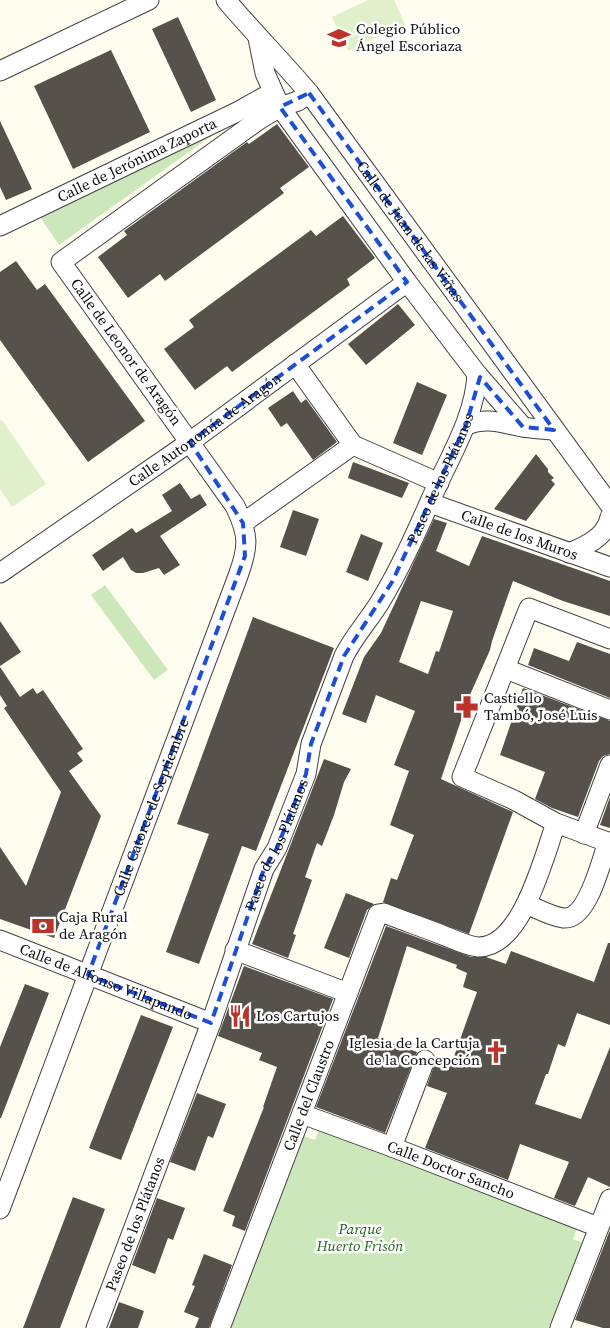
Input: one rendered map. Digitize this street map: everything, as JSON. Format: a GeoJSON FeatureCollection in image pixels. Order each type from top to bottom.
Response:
{"type":"FeatureCollection","features":[{"type":"Feature","properties":{"kind":"street"},"geometry":{"type":"LineString","coordinates":[[0,71],[149,0]]}},
{"type":"Feature","properties":{"kind":"street","name":"Calle de Juan de las Viñas"},"geometry":{"type":"LineString","coordinates":[[226,0],[258,38],[279,56],[309,93],[610,505]]}},
{"type":"Feature","properties":{"kind":"street","name":"Calle de Juan de las Viñas"},"geometry":{"type":"LineString","coordinates":[[258,38],[266,73],[276,100],[407,282],[477,374],[523,427]]}},
{"type":"Feature","properties":{"kind":"street","name":"Calle de Jerónima Zaporta"},"geometry":{"type":"LineString","coordinates":[[0,226],[239,111],[276,100],[298,101],[309,93]]}},
{"type":"Feature","properties":{"kind":"street","name":"Calle de Jerónima Zaporta"},"geometry":{"type":"LineString","coordinates":[[61,262],[260,119],[276,100]]}},
{"type":"Feature","properties":{"kind":"street","name":"Calle de Leonor de Aragón"},"geometry":{"type":"LineString","coordinates":[[61,262],[190,442]]}},
{"type":"Feature","properties":{"kind":"street","name":"Calle Autonomía de Aragón"},"geometry":{"type":"LineString","coordinates":[[0,573],[190,442],[407,282]]}},
{"type":"Feature","properties":{"kind":"street"},"geometry":{"type":"LineString","coordinates":[[295,364],[353,445],[439,483]]}},
{"type":"Feature","properties":{"kind":"street","name":"Paseo de los Plátanos"},"geometry":{"type":"LineString","coordinates":[[96,1328],[210,1023],[264,869],[277,848],[306,774],[311,744],[344,656],[392,582],[430,503],[466,425],[475,394],[477,374]]}},
{"type":"Feature","properties":{"kind":"street"},"geometry":{"type":"LineString","coordinates":[[466,425],[478,420],[491,420],[523,427],[554,430]]}},
{"type":"Feature","properties":{"kind":"street","name":"Calle Catorce de Septiembre"},"geometry":{"type":"LineString","coordinates":[[0,1209],[245,556],[246,538],[243,523],[235,506],[190,442]]}},
{"type":"Feature","properties":{"kind":"street"},"geometry":{"type":"LineString","coordinates":[[243,523],[353,445]]}},
{"type":"Feature","properties":{"kind":"street","name":"Calle de los Muros"},"geometry":{"type":"LineString","coordinates":[[430,503],[610,567]]}},
{"type":"Feature","properties":{"kind":"street"},"geometry":{"type":"LineString","coordinates":[[569,553],[595,540],[603,531],[610,517]]}},
{"type":"Feature","properties":{"kind":"street"},"geometry":{"type":"LineString","coordinates":[[556,823],[526,904],[563,918],[577,914],[586,903],[609,842],[556,823],[514,800],[462,777],[529,608],[610,639]]}},
{"type":"Feature","properties":{"kind":"street"},"geometry":{"type":"LineString","coordinates":[[506,669],[610,710]]}},
{"type":"Feature","properties":{"kind":"street"},"geometry":{"type":"LineString","coordinates":[[584,834],[610,765]]}},
{"type":"Feature","properties":{"kind":"street","name":"Calle del Claustro"},"geometry":{"type":"LineString","coordinates":[[220,1328],[376,918],[380,913],[384,913],[470,945],[485,946],[492,944],[507,932],[521,915],[526,904]]}},
{"type":"Feature","properties":{"kind":"street","name":"Calle de Alfonso Villapando"},"geometry":{"type":"LineString","coordinates":[[0,940],[210,1023]]}},
{"type":"Feature","properties":{"kind":"street"},"geometry":{"type":"LineString","coordinates":[[235,950],[348,993]]}},
{"type":"Feature","properties":{"kind":"street"},"geometry":{"type":"LineString","coordinates":[[392,1147],[425,1060]]}},
{"type":"Feature","properties":{"kind":"street","name":"Calle Doctor Sancho"},"geometry":{"type":"LineString","coordinates":[[302,1114],[598,1227]]}},
{"type":"Feature","properties":{"kind":"street"},"geometry":{"type":"LineString","coordinates":[[560,1328],[610,1199]]}},
{"type":"Feature","properties":{"kind":"highlighted area"},"geometry":{"type":"Polygon","coordinates":[[[309,93],[554,430],[523,427],[480,377],[466,425],[392,582],[344,656],[311,744],[306,774],[277,848],[264,869],[211,1023],[88,975],[245,556],[243,523],[190,442],[407,282],[280,107],[309,93]]]}},
{"type":"Feature","properties":{"kind":"green space"},"geometry":{"type":"Polygon","coordinates":[[[368,0],[394,0],[405,24],[348,51],[332,17],[368,0]]]}},
{"type":"Feature","properties":{"kind":"green space"},"geometry":{"type":"Polygon","coordinates":[[[228,124],[59,245],[40,217],[228,124]]]}},
{"type":"Feature","properties":{"kind":"green space"},"geometry":{"type":"Polygon","coordinates":[[[2,420],[46,484],[12,507],[0,489],[0,421],[2,420]]]}},
{"type":"Feature","properties":{"kind":"green space"},"geometry":{"type":"Polygon","coordinates":[[[105,585],[168,670],[154,680],[91,595],[105,585]]]}},
{"type":"Feature","properties":{"kind":"green space","name":"Parque Huerto Frisón"},"geometry":{"type":"Polygon","coordinates":[[[320,1127],[578,1227],[573,1239],[586,1244],[552,1328],[230,1328],[303,1136],[315,1140],[320,1127]]]}},
{"type":"Feature","properties":{"kind":"building"},"geometry":{"type":"Polygon","coordinates":[[[178,17],[216,100],[191,112],[152,29],[178,17]]]}},
{"type":"Feature","properties":{"kind":"building"},"geometry":{"type":"Polygon","coordinates":[[[111,50],[150,132],[73,169],[34,86],[111,50]]]}},
{"type":"Feature","properties":{"kind":"building"},"geometry":{"type":"Polygon","coordinates":[[[0,121],[32,189],[6,200],[0,187],[0,121]]]}},
{"type":"Feature","properties":{"kind":"building"},"geometry":{"type":"Polygon","coordinates":[[[277,124],[309,167],[280,188],[284,193],[165,281],[160,274],[128,298],[98,257],[127,235],[124,231],[247,142],[249,144],[277,124]]]}},
{"type":"Feature","properties":{"kind":"building"},"geometry":{"type":"Polygon","coordinates":[[[343,216],[375,258],[347,279],[350,285],[232,372],[227,366],[195,390],[164,349],[194,327],[189,320],[311,230],[316,236],[343,216]]]}},
{"type":"Feature","properties":{"kind":"building"},"geometry":{"type":"Polygon","coordinates":[[[16,261],[37,290],[45,284],[145,421],[88,462],[0,340],[0,272],[16,261]]]}},
{"type":"Feature","properties":{"kind":"building"},"geometry":{"type":"Polygon","coordinates":[[[398,304],[415,325],[366,365],[348,344],[398,304]]]}},
{"type":"Feature","properties":{"kind":"building"},"geometry":{"type":"Polygon","coordinates":[[[417,382],[447,395],[422,455],[393,443],[417,382]]]}},
{"type":"Feature","properties":{"kind":"building"},"geometry":{"type":"Polygon","coordinates":[[[293,391],[301,403],[306,399],[337,442],[313,460],[287,423],[281,427],[268,408],[293,391]]]}},
{"type":"Feature","properties":{"kind":"building"},"geometry":{"type":"Polygon","coordinates":[[[536,454],[554,478],[551,480],[555,484],[526,521],[494,509],[536,454]]]}},
{"type":"Feature","properties":{"kind":"building"},"geometry":{"type":"Polygon","coordinates":[[[353,462],[409,483],[402,498],[348,478],[353,462]]]}},
{"type":"Feature","properties":{"kind":"building"},"geometry":{"type":"Polygon","coordinates":[[[180,483],[191,499],[200,494],[207,505],[160,536],[180,565],[164,575],[159,568],[136,573],[131,570],[123,557],[103,571],[92,555],[132,528],[136,533],[172,511],[162,495],[180,483]]]}},
{"type":"Feature","properties":{"kind":"building"},"geometry":{"type":"Polygon","coordinates":[[[293,510],[319,519],[306,556],[280,547],[293,510]]]}},
{"type":"Feature","properties":{"kind":"building"},"geometry":{"type":"Polygon","coordinates":[[[434,519],[447,523],[436,551],[469,566],[482,536],[610,581],[610,616],[563,601],[513,581],[490,650],[469,697],[441,779],[513,812],[469,934],[383,902],[391,878],[397,880],[414,835],[390,825],[409,771],[394,765],[415,711],[376,695],[366,723],[342,714],[364,657],[381,633],[434,519]],[[421,601],[399,662],[428,674],[436,651],[439,652],[453,611],[421,601]]]}},
{"type":"Feature","properties":{"kind":"building"},"geometry":{"type":"Polygon","coordinates":[[[361,534],[383,543],[368,581],[346,572],[361,534]]]}},
{"type":"Feature","properties":{"kind":"building"},"geometry":{"type":"Polygon","coordinates":[[[253,617],[334,648],[256,851],[242,846],[199,964],[166,952],[209,834],[177,824],[253,617]]]}},
{"type":"Feature","properties":{"kind":"building"},"geometry":{"type":"Polygon","coordinates":[[[0,621],[21,652],[0,666],[0,621]]]}},
{"type":"Feature","properties":{"kind":"building"},"geometry":{"type":"Polygon","coordinates":[[[577,642],[610,654],[610,698],[528,665],[534,648],[569,661],[577,642]]]}},
{"type":"Feature","properties":{"kind":"building"},"geometry":{"type":"Polygon","coordinates":[[[0,667],[20,697],[33,688],[37,694],[43,690],[83,749],[77,753],[83,761],[69,771],[101,816],[54,938],[0,919],[0,847],[26,886],[61,792],[4,708],[7,706],[0,695],[0,667]]]}},
{"type":"Feature","properties":{"kind":"building"},"geometry":{"type":"Polygon","coordinates":[[[523,688],[610,721],[610,754],[603,756],[599,761],[578,817],[552,808],[535,799],[545,772],[500,755],[523,688]]]}},
{"type":"Feature","properties":{"kind":"building"},"geometry":{"type":"Polygon","coordinates":[[[324,759],[351,769],[344,782],[322,846],[317,843],[305,877],[312,880],[293,934],[296,935],[288,958],[252,944],[324,759]]]}},
{"type":"Feature","properties":{"kind":"building"},"geometry":{"type":"Polygon","coordinates":[[[610,797],[610,828],[600,825],[610,797]]]}},
{"type":"Feature","properties":{"kind":"building"},"geometry":{"type":"Polygon","coordinates":[[[346,893],[374,904],[367,910],[349,958],[324,948],[346,893]]]}},
{"type":"Feature","properties":{"kind":"building"},"geometry":{"type":"Polygon","coordinates":[[[386,926],[471,957],[486,957],[506,964],[511,951],[594,982],[608,943],[610,943],[610,1025],[577,1013],[565,1047],[558,1044],[535,1104],[581,1119],[610,1047],[610,1187],[588,1177],[575,1206],[554,1198],[569,1162],[520,1144],[508,1180],[425,1148],[447,1093],[427,1086],[436,1060],[451,1065],[477,992],[463,987],[467,973],[456,968],[457,965],[407,946],[378,1038],[417,1052],[385,1133],[316,1107],[386,926]]]}},
{"type":"Feature","properties":{"kind":"building"},"geometry":{"type":"Polygon","coordinates":[[[244,966],[333,999],[245,1231],[232,1226],[235,1216],[223,1211],[264,1107],[277,1067],[259,1060],[262,1053],[218,1036],[244,966]]]}},
{"type":"Feature","properties":{"kind":"building"},"geometry":{"type":"Polygon","coordinates":[[[25,984],[49,993],[0,1118],[0,1047],[25,984]]]}},
{"type":"Feature","properties":{"kind":"building"},"geometry":{"type":"Polygon","coordinates":[[[141,1015],[173,1027],[121,1160],[89,1148],[141,1015]]]}},
{"type":"Feature","properties":{"kind":"building"},"geometry":{"type":"Polygon","coordinates":[[[197,1093],[226,1104],[213,1138],[208,1136],[195,1171],[170,1162],[197,1093]]]}},
{"type":"Feature","properties":{"kind":"building"},"geometry":{"type":"Polygon","coordinates":[[[73,1197],[105,1209],[60,1328],[23,1328],[73,1197]]]}},
{"type":"Feature","properties":{"kind":"building"},"geometry":{"type":"Polygon","coordinates":[[[157,1198],[185,1208],[173,1240],[168,1238],[155,1274],[132,1265],[157,1198]]]}},
{"type":"Feature","properties":{"kind":"building"},"geometry":{"type":"Polygon","coordinates":[[[610,1230],[610,1328],[603,1328],[575,1320],[610,1230]]]}},
{"type":"Feature","properties":{"kind":"building"},"geometry":{"type":"Polygon","coordinates":[[[204,1254],[232,1265],[209,1328],[195,1328],[199,1318],[184,1312],[195,1286],[192,1285],[204,1254]]]}},
{"type":"Feature","properties":{"kind":"building"},"geometry":{"type":"Polygon","coordinates":[[[119,1302],[144,1311],[138,1328],[109,1328],[119,1302]]]}},
{"type":"Feature","properties":{"kind":"place","name":"Colegio Público Ángel Escoriaza"},"geometry":{"type":"Point","coordinates":[339,38]}},
{"type":"Feature","properties":{"kind":"place","name":"Castiello Tambó, José Luis"},"geometry":{"type":"Point","coordinates":[467,707]}},
{"type":"Feature","properties":{"kind":"place","name":"Caja Rural de Aragón"},"geometry":{"type":"Point","coordinates":[43,926]}},
{"type":"Feature","properties":{"kind":"place","name":"Los Cartujos"},"geometry":{"type":"Point","coordinates":[240,1016]}},
{"type":"Feature","properties":{"kind":"place","name":"Iglesia de la Cartuja de la Concepción"},"geometry":{"type":"Point","coordinates":[496,1052]}}]}
